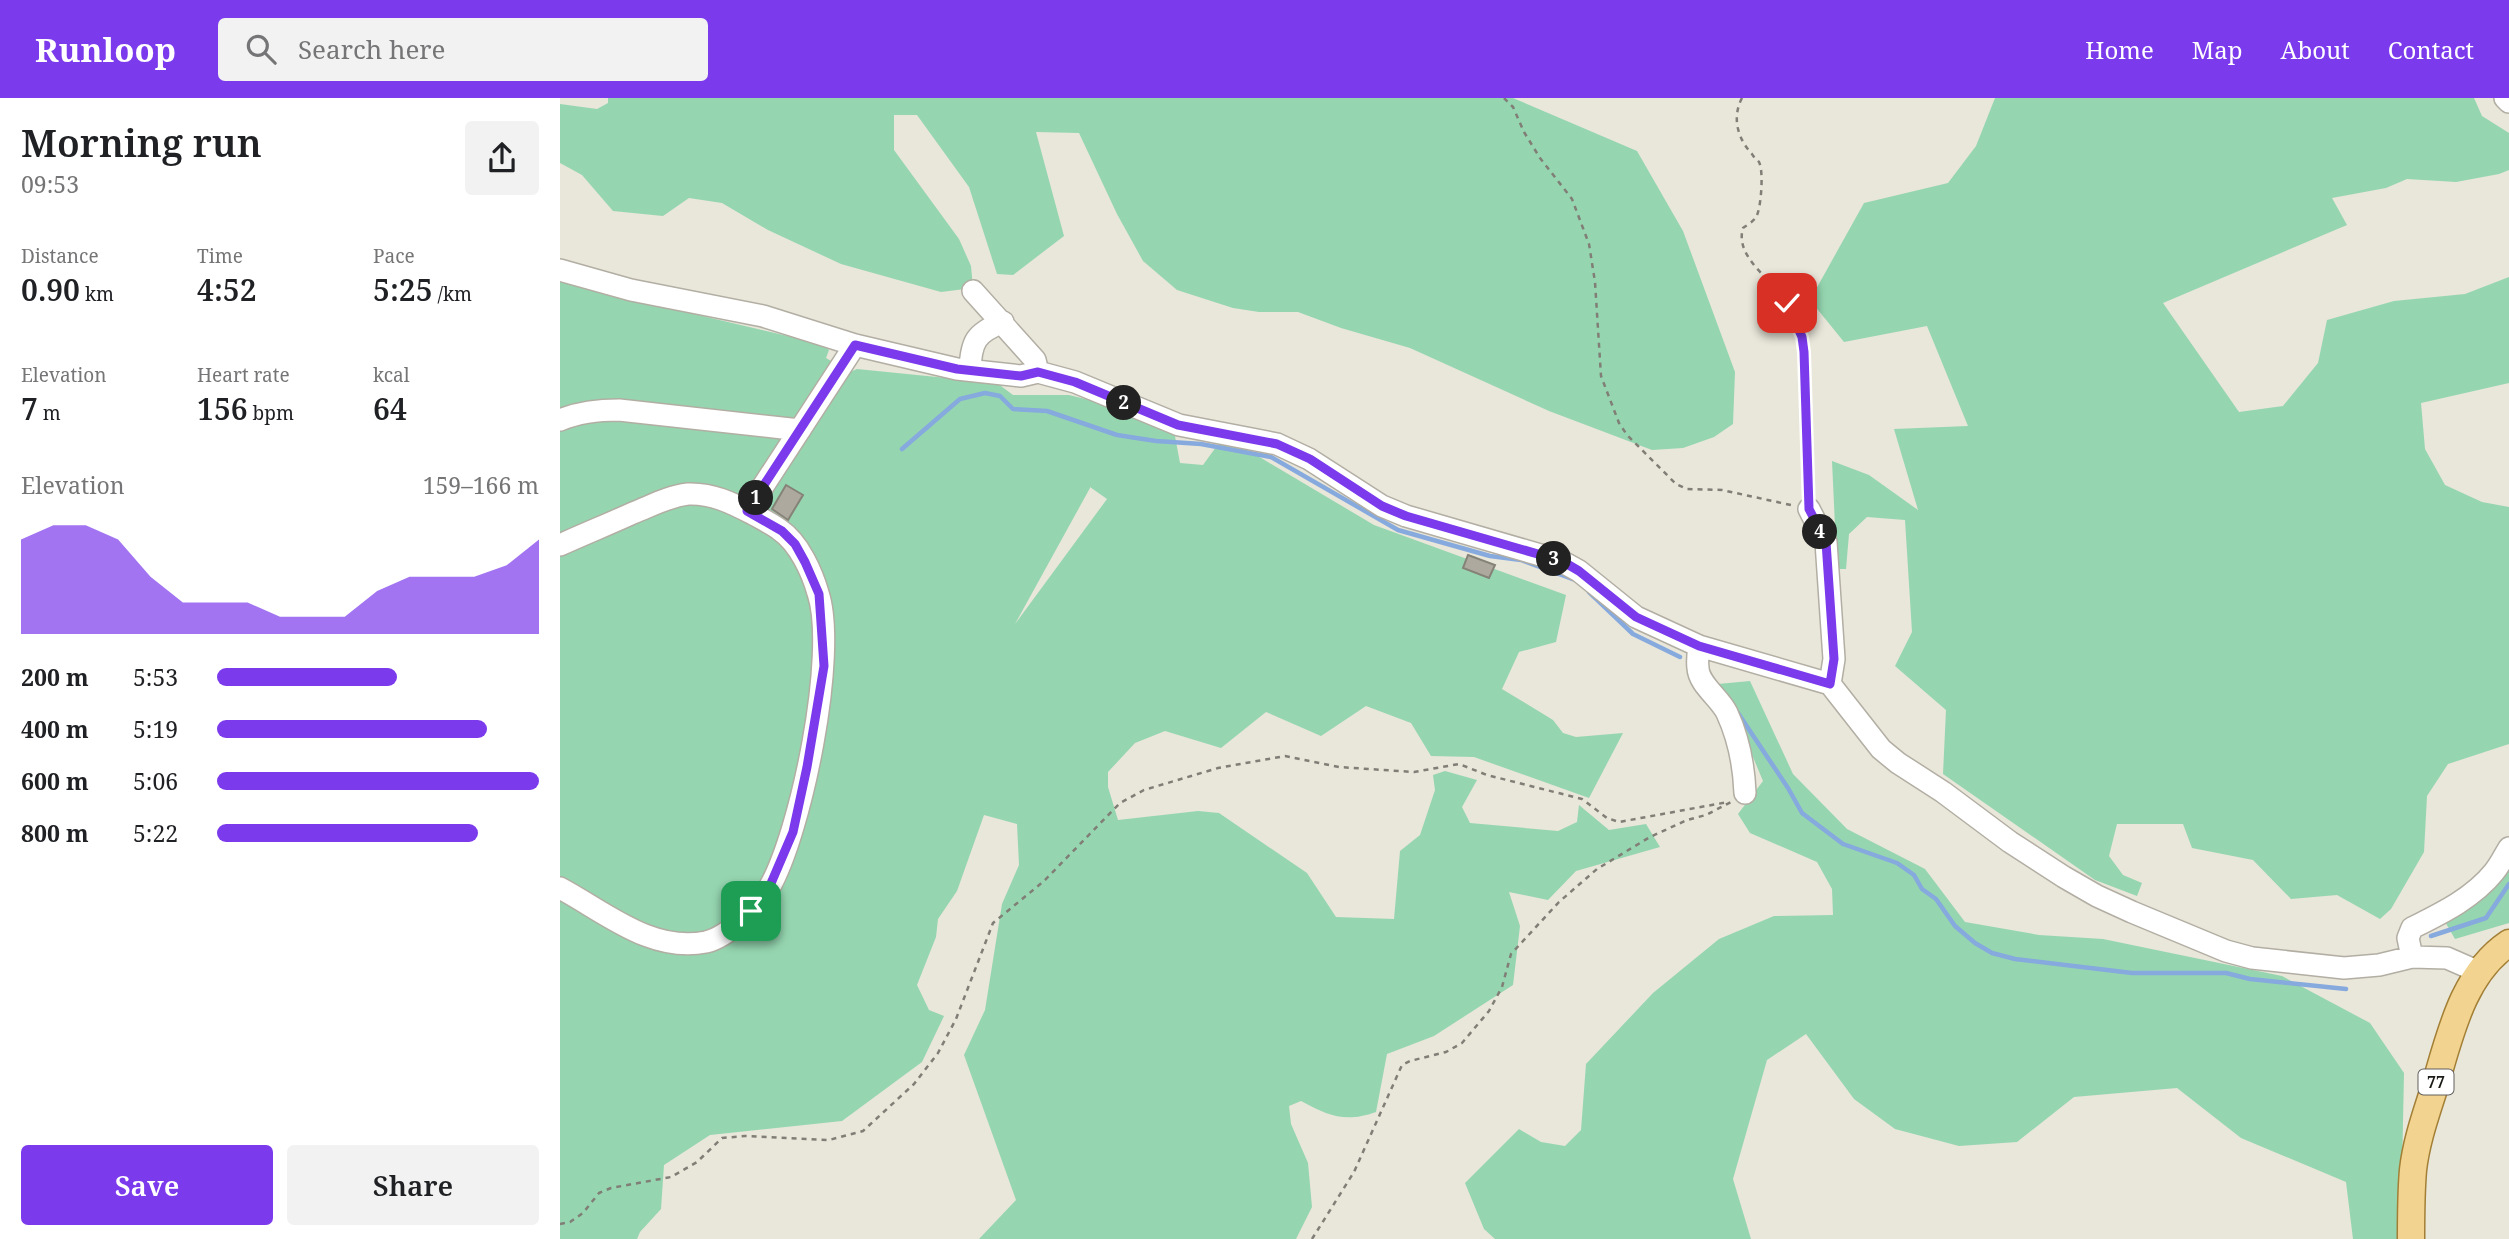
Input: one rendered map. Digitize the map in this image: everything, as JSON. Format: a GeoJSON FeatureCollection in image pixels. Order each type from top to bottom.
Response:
{"type":"FeatureCollection","features":[{"type":"Feature","properties":{"kind":"main road","name":"77"},"geometry":{"type":"LineString","coordinates":[[2411,1239],[2413,1167],[2457,1013],[2479,972],[2509,943]]}},
{"type":"Feature","properties":{"kind":"street"},"geometry":{"type":"LineString","coordinates":[[2505,98],[2509,102]]}},
{"type":"Feature","properties":{"kind":"street"},"geometry":{"type":"LineString","coordinates":[[560,270],[631,290],[763,316],[855,345],[957,369],[1021,376],[1038,372],[1075,382],[1178,425],[1277,444],[1310,459],[1394,511],[1562,561],[1579,571],[1636,617],[1699,646],[1830,684],[1881,749],[1898,763],[1980,818],[2010,842],[2096,896],[2226,951],[2252,958],[2344,968],[2379,965],[2412,957],[2446,958],[2479,972]]}},
{"type":"Feature","properties":{"kind":"street"},"geometry":{"type":"LineString","coordinates":[[973,291],[1035,360],[1038,372]]}},
{"type":"Feature","properties":{"kind":"street"},"geometry":{"type":"LineString","coordinates":[[970,370],[974,341],[984,330],[1003,322]]}},
{"type":"Feature","properties":{"kind":"street"},"geometry":{"type":"LineString","coordinates":[[747,511],[855,345]]}},
{"type":"Feature","properties":{"kind":"street"},"geometry":{"type":"LineString","coordinates":[[560,420],[573,415],[619,410],[800,430]]}},
{"type":"Feature","properties":{"kind":"street"},"geometry":{"type":"LineString","coordinates":[[560,545],[671,497],[685,494],[717,496],[782,531],[795,544],[819,594],[824,666],[793,832],[769,888],[734,927],[705,942],[666,942],[632,931],[560,888]]}},
{"type":"Feature","properties":{"kind":"street"},"geometry":{"type":"LineString","coordinates":[[1809,509],[1826,542],[1834,659],[1830,684]]}},
{"type":"Feature","properties":{"kind":"street"},"geometry":{"type":"LineString","coordinates":[[1699,646],[1698,670],[1728,714],[1744,771],[1738,797]]}},
{"type":"Feature","properties":{"kind":"street"},"geometry":{"type":"LineString","coordinates":[[2412,957],[2408,937],[2412,928],[2452,908],[2486,881],[2509,848]]}},
{"type":"Feature","properties":{"kind":"path"},"geometry":{"type":"LineString","coordinates":[[1504,98],[1513,107],[1540,159],[1572,199],[1589,244],[1595,282],[1601,376],[1619,423],[1627,435],[1676,484],[1686,489],[1722,490],[1809,509],[1807,407],[1802,337],[1787,303],[1777,288],[1754,265],[1742,242],[1743,228],[1756,217],[1760,205],[1761,175],[1759,161],[1750,153],[1736,124],[1735,117],[1742,98]]}},
{"type":"Feature","properties":{"kind":"path"},"geometry":{"type":"LineString","coordinates":[[560,1224],[570,1222],[583,1213],[599,1194],[611,1188],[671,1177],[697,1162],[722,1139],[745,1136],[829,1140],[863,1131],[914,1084],[939,1053],[957,1019],[993,923],[1044,881],[1120,803],[1144,790],[1218,768],[1285,757],[1339,768],[1364,767],[1414,772],[1459,764],[1487,775],[1582,799],[1607,818],[1619,822],[1738,797]]}},
{"type":"Feature","properties":{"kind":"path"},"geometry":{"type":"LineString","coordinates":[[1312,1239],[1354,1172],[1402,1065],[1410,1060],[1446,1052],[1462,1043],[1489,1011],[1502,987],[1511,954],[1532,935],[1559,902],[1597,869],[1650,837],[1686,820],[1706,815],[1738,797]]}},
{"type":"Feature","properties":{"kind":"green space"},"geometry":{"type":"Polygon","coordinates":[[[608,98],[1513,98],[1637,151],[1683,231],[1735,372],[1733,424],[1714,437],[1683,448],[1652,450],[1549,411],[1410,348],[1298,312],[1259,312],[1233,308],[1177,290],[1143,261],[1117,214],[1079,133],[1036,132],[1064,236],[1013,275],[997,274],[969,187],[917,115],[894,115],[894,150],[959,239],[971,266],[973,288],[941,292],[841,264],[768,230],[722,203],[689,198],[663,216],[613,211],[582,175],[560,163],[560,104],[597,109],[608,103],[608,98]]]}},
{"type":"Feature","properties":{"kind":"green space"},"geometry":{"type":"Polygon","coordinates":[[[1995,98],[2474,98],[2482,116],[2509,133],[2509,170],[2456,182],[2407,179],[2386,188],[2332,198],[2347,225],[2163,303],[2239,412],[2283,406],[2318,363],[2327,320],[2394,301],[2465,294],[2509,277],[2509,383],[2421,403],[2425,449],[2445,485],[2482,502],[2509,507],[2509,744],[2448,764],[2427,796],[2424,852],[2391,909],[2380,919],[2337,895],[2291,899],[2253,860],[2192,848],[2183,824],[2117,824],[2109,856],[2123,875],[2142,883],[2137,896],[2095,880],[1943,774],[1946,710],[1895,666],[1912,632],[1905,520],[1867,517],[1849,534],[1846,569],[1837,569],[1832,461],[1869,475],[1918,510],[1894,429],[1968,426],[1927,326],[1844,342],[1810,300],[1864,203],[1948,183],[1976,146],[1995,98]]]}},
{"type":"Feature","properties":{"kind":"green space"},"geometry":{"type":"Polygon","coordinates":[[[560,279],[643,302],[822,344],[829,350],[826,358],[850,372],[857,369],[997,383],[1013,395],[1069,395],[1172,420],[1180,463],[1203,465],[1224,436],[1374,525],[1566,595],[1556,642],[1519,652],[1502,689],[1553,720],[1563,733],[1576,737],[1623,733],[1589,798],[1474,757],[1431,756],[1411,723],[1366,706],[1321,736],[1266,712],[1221,748],[1165,731],[1135,743],[1108,772],[1108,787],[1118,820],[1198,811],[1219,813],[1307,873],[1336,917],[1394,919],[1400,851],[1420,835],[1435,790],[1433,775],[1445,771],[1477,780],[1462,807],[1470,823],[1558,831],[1577,822],[1579,805],[1609,830],[1646,824],[1660,847],[1576,871],[1548,900],[1509,892],[1520,926],[1513,985],[1434,1036],[1387,1054],[1376,1112],[1346,1117],[1320,1111],[1301,1101],[1289,1106],[1291,1124],[1308,1163],[1312,1207],[1296,1239],[979,1239],[1016,1200],[964,1055],[985,1010],[1002,904],[1019,865],[1017,824],[984,815],[957,891],[938,919],[936,937],[917,985],[929,1010],[944,1016],[922,1062],[842,1121],[710,1135],[664,1165],[661,1209],[637,1239],[560,1239],[560,279]],[[1090,487],[1015,624],[1107,499],[1090,487]]]}},
{"type":"Feature","properties":{"kind":"green space"},"geometry":{"type":"Polygon","coordinates":[[[1750,681],[1793,774],[1847,829],[1925,869],[1965,922],[2039,935],[2103,939],[2282,976],[2370,1023],[2404,1073],[2403,1239],[2353,1239],[2346,1182],[2241,1138],[2177,1088],[2074,1097],[2017,1142],[1959,1146],[1895,1129],[1854,1099],[1806,1034],[1767,1060],[1733,1179],[1751,1239],[1495,1239],[1484,1229],[1465,1183],[1519,1129],[1541,1142],[1565,1146],[1581,1130],[1586,1064],[1653,993],[1719,939],[1774,916],[1833,915],[1832,889],[1817,862],[1750,833],[1738,814],[1763,781],[1740,726],[1718,684],[1750,681]]]}},
{"type":"Feature","properties":{"kind":"green space"},"geometry":{"type":"Polygon","coordinates":[[[2509,867],[2509,923],[2455,939],[2440,913],[2509,867]]]}},
{"type":"Feature","properties":{"kind":"building"},"geometry":{"type":"Polygon","coordinates":[[[786,485],[803,495],[788,520],[772,509],[786,485]]]}},
{"type":"Feature","properties":{"kind":"building"},"geometry":{"type":"Polygon","coordinates":[[[1468,555],[1495,565],[1489,578],[1463,568],[1468,555]]]}},
{"type":"Feature","properties":{"kind":"waterway"},"geometry":{"type":"LineString","coordinates":[[902,449],[960,399],[985,393],[1000,396],[1013,409],[1047,411],[1117,435],[1201,444],[1271,457],[1398,530],[1490,556],[1521,560],[1575,580]]}},
{"type":"Feature","properties":{"kind":"waterway"},"geometry":{"type":"LineString","coordinates":[[1589,592],[1633,634],[1680,657]]}},
{"type":"Feature","properties":{"kind":"waterway"},"geometry":{"type":"LineString","coordinates":[[1738,713],[1802,813],[1843,844],[1897,863],[1914,875],[1922,889],[1936,899],[1955,926],[1992,953],[2015,959],[2132,973],[2226,973],[2250,979],[2346,989]]}},
{"type":"Feature","properties":{"kind":"waterway"},"geometry":{"type":"LineString","coordinates":[[2431,936],[2486,918],[2509,884]]}},
{"type":"Feature","properties":{"kind":"route"},"geometry":{"type":"LineString","coordinates":[[751,911],[769,888],[793,832],[824,666],[819,594],[805,562],[795,544],[782,531],[747,511],[855,345],[957,369],[1021,376],[1038,372],[1075,382],[1178,425],[1277,444],[1310,459],[1382,506],[1406,516],[1562,561],[1579,571],[1636,617],[1699,646],[1810,676],[1830,684],[1834,659],[1826,542],[1809,509],[1804,352],[1802,337],[1787,303]]}}]}
